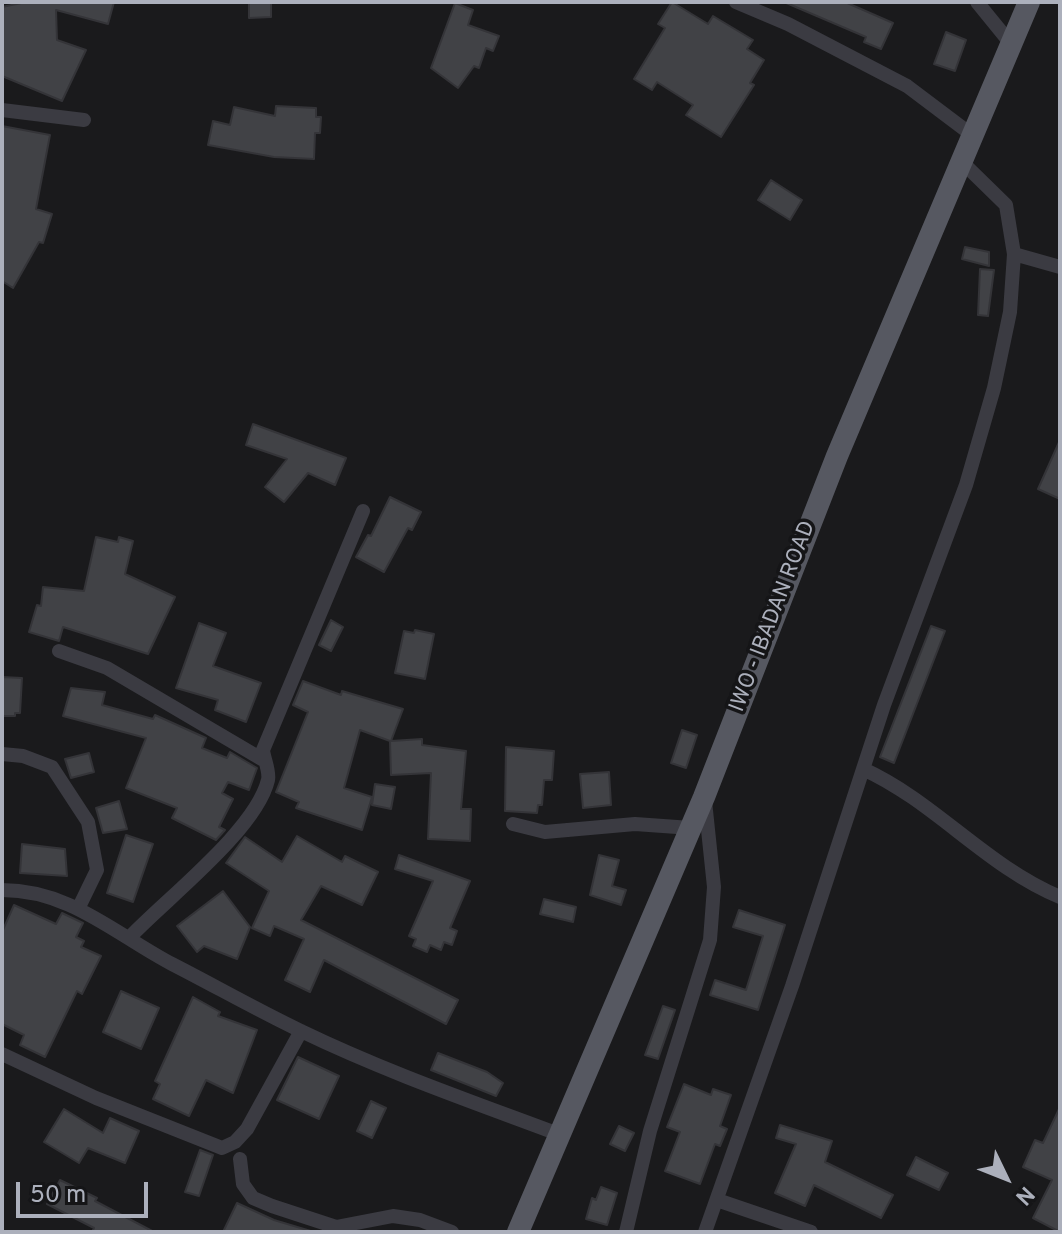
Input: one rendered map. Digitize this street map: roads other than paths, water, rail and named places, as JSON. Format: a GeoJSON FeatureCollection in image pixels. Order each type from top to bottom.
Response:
{"type":"FeatureCollection","features":[{"type":"Feature","properties":{"kind":"main road","name":"IWO - IBADAN ROAD"},"geometry":{"type":"LineString","coordinates":[[518,1232],[704,797],[837,456],[1029,2]]}},
{"type":"Feature","properties":{"kind":"street"},"geometry":{"type":"LineString","coordinates":[[736,2],[788,24],[907,86],[972,135]]}},
{"type":"Feature","properties":{"kind":"street"},"geometry":{"type":"LineString","coordinates":[[977,2],[1012,45]]}},
{"type":"Feature","properties":{"kind":"street"},"geometry":{"type":"LineString","coordinates":[[2,110],[84,120]]}},
{"type":"Feature","properties":{"kind":"street"},"geometry":{"type":"LineString","coordinates":[[705,1232],[792,986],[863,769],[966,485],[994,388],[1010,312],[1014,254],[1006,205],[963,163]]}},
{"type":"Feature","properties":{"kind":"street"},"geometry":{"type":"LineString","coordinates":[[1014,254],[1060,267]]}},
{"type":"Feature","properties":{"kind":"street"},"geometry":{"type":"LineString","coordinates":[[130,937],[212,858],[248,816],[269,776],[263,750],[363,511]]}},
{"type":"Feature","properties":{"kind":"street"},"geometry":{"type":"LineString","coordinates":[[59,651],[107,668],[265,761]]}},
{"type":"Feature","properties":{"kind":"street"},"geometry":{"type":"LineString","coordinates":[[2,754],[23,756],[52,767],[88,822],[97,870],[79,907]]}},
{"type":"Feature","properties":{"kind":"street"},"geometry":{"type":"LineString","coordinates":[[863,769],[898,784],[982,848],[1060,897]]}},
{"type":"Feature","properties":{"kind":"street"},"geometry":{"type":"LineString","coordinates":[[626,1232],[650,1131],[710,940],[714,887],[704,797]]}},
{"type":"Feature","properties":{"kind":"street"},"geometry":{"type":"LineString","coordinates":[[513,824],[545,832],[610,825],[691,828]]}},
{"type":"Feature","properties":{"kind":"street"},"geometry":{"type":"LineString","coordinates":[[2,890],[38,894],[79,907],[219,990],[301,1031],[425,1086],[561,1135]]}},
{"type":"Feature","properties":{"kind":"street"},"geometry":{"type":"LineString","coordinates":[[2,1054],[96,1098],[222,1148],[235,1142],[247,1129],[301,1031]]}},
{"type":"Feature","properties":{"kind":"street"},"geometry":{"type":"LineString","coordinates":[[240,1159],[243,1184],[253,1198],[272,1206],[336,1227],[393,1216],[420,1220],[452,1232]]}},
{"type":"Feature","properties":{"kind":"street"},"geometry":{"type":"LineString","coordinates":[[717,1200],[811,1232]]}}]}
